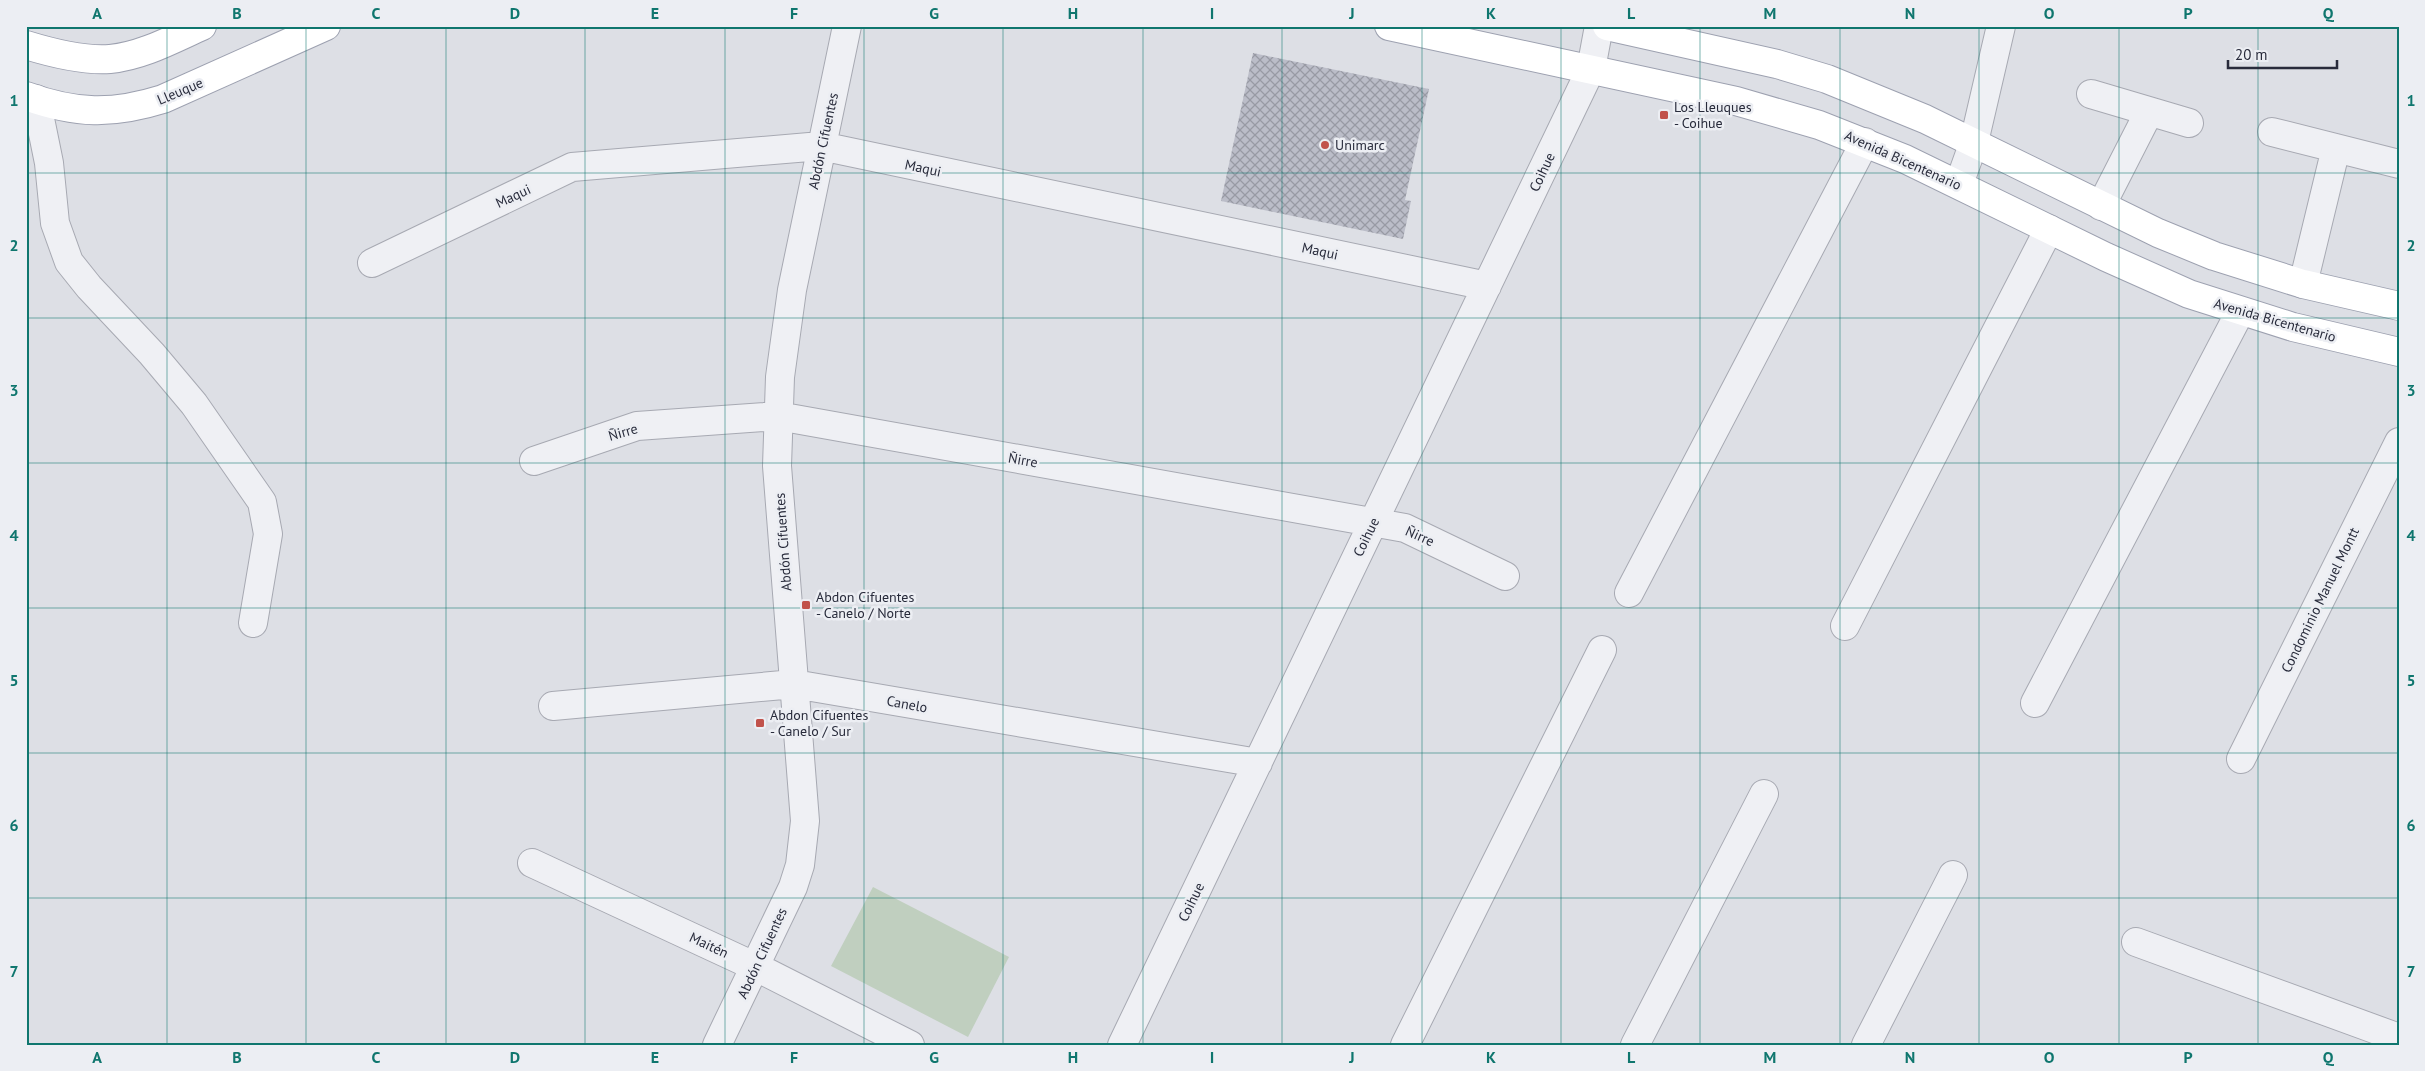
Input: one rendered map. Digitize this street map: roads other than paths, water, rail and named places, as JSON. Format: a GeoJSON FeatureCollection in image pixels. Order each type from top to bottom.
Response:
{"type":"FeatureCollection","features":[{"type":"Feature","properties":{"kind":"main road","name":"Lleuque"},"geometry":{"type":"LineString","coordinates":[[31,98],[77,110],[120,111],[141,106],[163,99],[326,26]]}},
{"type":"Feature","properties":{"kind":"main road","name":"Avenida Bicentenario"},"geometry":{"type":"LineString","coordinates":[[1389,26],[1736,101],[1810,123],[1865,142],[1959,184],[2049,229],[2189,294],[2240,312],[2346,341],[2399,352]]}},
{"type":"Feature","properties":{"kind":"main road"},"geometry":{"type":"LineString","coordinates":[[1607,26],[1777,64],[1827,79],[1876,97],[1974,142],[2158,233],[2214,256],[2303,284],[2399,306]]}},
{"type":"Feature","properties":{"kind":"main road"},"geometry":{"type":"LineString","coordinates":[[26,45],[75,56],[109,59],[148,50],[199,27]]}},
{"type":"Feature","properties":{"kind":"street","name":"Abdón Cifuentes"},"geometry":{"type":"LineString","coordinates":[[718,1045],[794,886],[804,844],[805,821],[778,466],[780,377],[790,299],[847,26]]}},
{"type":"Feature","properties":{"kind":"street","name":"Coihue"},"geometry":{"type":"LineString","coordinates":[[1122,1045],[1591,69],[1599,26]]}},
{"type":"Feature","properties":{"kind":"street"},"geometry":{"type":"LineString","coordinates":[[1959,184],[1974,142],[2001,26]]}},
{"type":"Feature","properties":{"kind":"street"},"geometry":{"type":"LineString","coordinates":[[2090,94],[2189,124]]}},
{"type":"Feature","properties":{"kind":"street"},"geometry":{"type":"LineString","coordinates":[[31,98],[49,163],[55,223],[69,262],[88,287],[152,354],[194,404],[262,502],[268,534],[253,623]]}},
{"type":"Feature","properties":{"kind":"street"},"geometry":{"type":"LineString","coordinates":[[2101,206],[2149,112]]}},
{"type":"Feature","properties":{"kind":"street"},"geometry":{"type":"LineString","coordinates":[[2272,132],[2399,164]]}},
{"type":"Feature","properties":{"kind":"street"},"geometry":{"type":"LineString","coordinates":[[1629,593],[1865,142]]}},
{"type":"Feature","properties":{"kind":"street","name":"Maqui"},"geometry":{"type":"LineString","coordinates":[[372,263],[572,167],[821,146],[1487,286]]}},
{"type":"Feature","properties":{"kind":"street"},"geometry":{"type":"LineString","coordinates":[[2303,284],[2336,148]]}},
{"type":"Feature","properties":{"kind":"street"},"geometry":{"type":"LineString","coordinates":[[1844,626],[2049,229]]}},
{"type":"Feature","properties":{"kind":"street"},"geometry":{"type":"LineString","coordinates":[[2034,703],[2240,312]]}},
{"type":"Feature","properties":{"kind":"street","name":"Ñirre"},"geometry":{"type":"LineString","coordinates":[[534,461],[637,426],[778,416],[1405,528],[1505,576]]}},
{"type":"Feature","properties":{"kind":"street","name":"Condominio Manuel Montt"},"geometry":{"type":"LineString","coordinates":[[2241,759],[2399,442]]}},
{"type":"Feature","properties":{"kind":"street"},"geometry":{"type":"LineString","coordinates":[[1405,1045],[1602,650]]}},
{"type":"Feature","properties":{"kind":"street","name":"Canelo"},"geometry":{"type":"LineString","coordinates":[[553,706],[794,684],[1258,763]]}},
{"type":"Feature","properties":{"kind":"street"},"geometry":{"type":"LineString","coordinates":[[1635,1045],[1764,794]]}},
{"type":"Feature","properties":{"kind":"street","name":"Maitén"},"geometry":{"type":"LineString","coordinates":[[532,862],[756,967],[910,1045]]}},
{"type":"Feature","properties":{"kind":"street"},"geometry":{"type":"LineString","coordinates":[[1866,1045],[1953,875]]}},
{"type":"Feature","properties":{"kind":"street"},"geometry":{"type":"LineString","coordinates":[[2136,942],[2399,1038]]}},
{"type":"Feature","properties":{"kind":"place","name":"Los Lleuques - Coihue"},"geometry":{"type":"Point","coordinates":[1664,115]}},
{"type":"Feature","properties":{"kind":"place","name":"Unimarc"},"geometry":{"type":"Point","coordinates":[1325,145]}},
{"type":"Feature","properties":{"kind":"place","name":"Abdon Cifuentes - Canelo / Norte"},"geometry":{"type":"Point","coordinates":[806,605]}},
{"type":"Feature","properties":{"kind":"place","name":"Abdon Cifuentes - Canelo / Sur"},"geometry":{"type":"Point","coordinates":[760,723]}}]}
